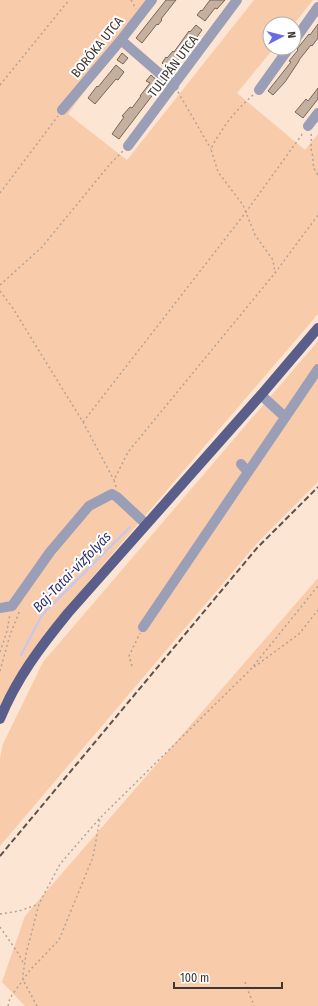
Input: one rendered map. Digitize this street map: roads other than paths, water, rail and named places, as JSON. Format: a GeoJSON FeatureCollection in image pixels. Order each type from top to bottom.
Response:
{"type":"FeatureCollection","features":[{"type":"Feature","properties":{"kind":"main road"},"geometry":{"type":"LineString","coordinates":[[0,720],[18,682],[36,654],[68,613],[261,395],[318,328]]}},
{"type":"Feature","properties":{"kind":"street","name":"BORÓKA UTCA"},"geometry":{"type":"LineString","coordinates":[[62,110],[121,40],[152,0]]}},
{"type":"Feature","properties":{"kind":"street","name":"TULIPÁN UTCA"},"geometry":{"type":"LineString","coordinates":[[128,146],[237,0]]}},
{"type":"Feature","properties":{"kind":"street"},"geometry":{"type":"LineString","coordinates":[[302,30],[318,7]]}},
{"type":"Feature","properties":{"kind":"street"},"geometry":{"type":"LineString","coordinates":[[121,40],[174,86]]}},
{"type":"Feature","properties":{"kind":"street"},"geometry":{"type":"LineString","coordinates":[[259,90],[283,56]]}},
{"type":"Feature","properties":{"kind":"street"},"geometry":{"type":"LineString","coordinates":[[308,126],[318,113]]}},
{"type":"Feature","properties":{"kind":"street"},"geometry":{"type":"LineString","coordinates":[[143,627],[222,518],[248,472],[318,369]]}},
{"type":"Feature","properties":{"kind":"street"},"geometry":{"type":"LineString","coordinates":[[261,395],[285,417]]}},
{"type":"Feature","properties":{"kind":"street"},"geometry":{"type":"LineString","coordinates":[[241,464],[248,472]]}},
{"type":"Feature","properties":{"kind":"street"},"geometry":{"type":"LineString","coordinates":[[0,608],[16,608],[50,552],[89,506],[112,494],[146,524]]}},
{"type":"Feature","properties":{"kind":"waterway","name":"Baj-Tatai-vízfolyás"},"geometry":{"type":"LineString","coordinates":[[21,655],[42,615],[130,527]]}},
{"type":"Feature","properties":{"kind":"railway"},"geometry":{"type":"LineString","coordinates":[[0,856],[257,548],[318,487]]}}]}
